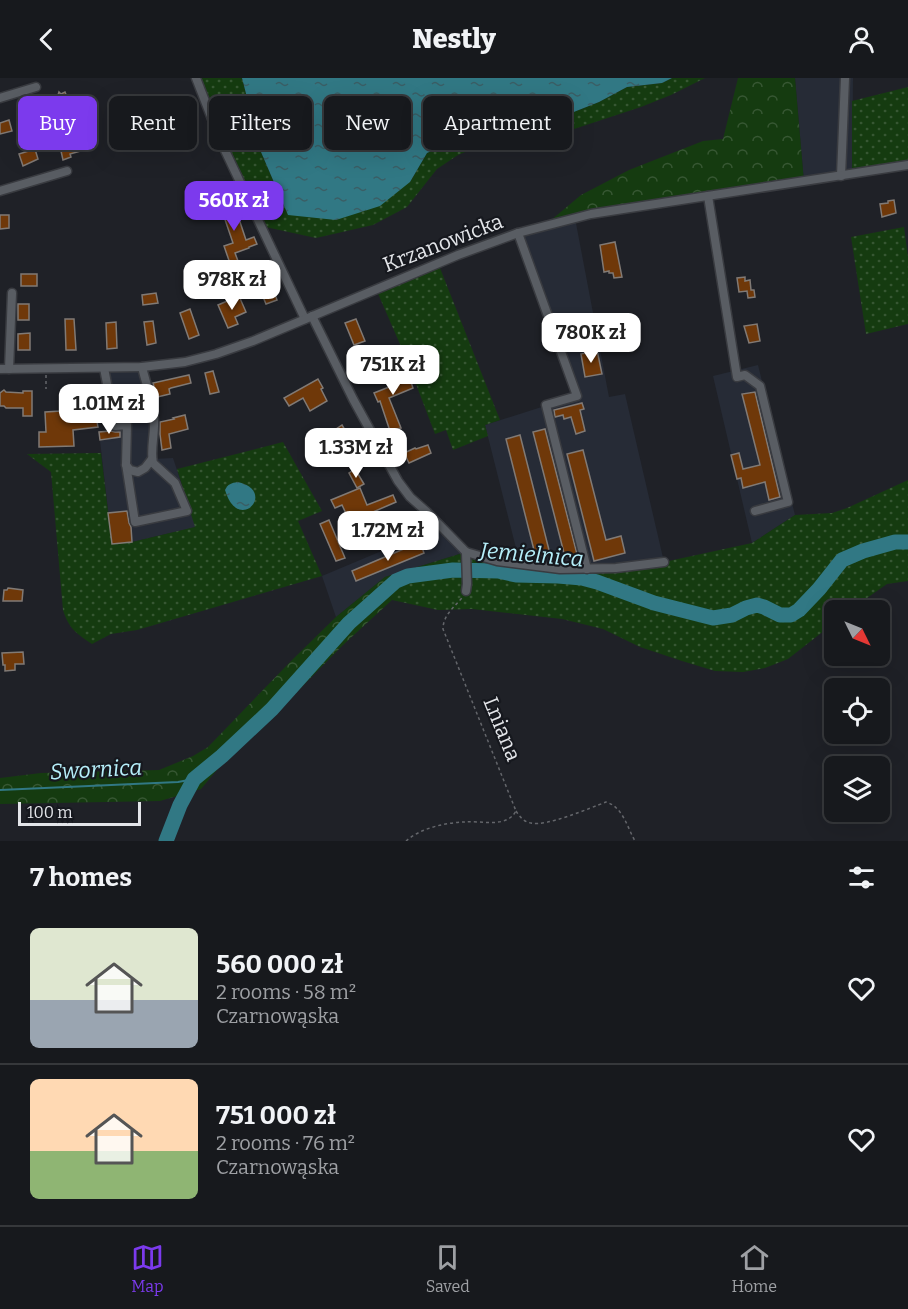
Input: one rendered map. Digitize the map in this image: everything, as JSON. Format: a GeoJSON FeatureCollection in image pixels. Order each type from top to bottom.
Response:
{"type":"FeatureCollection","features":[{"type":"Feature","properties":{"kind":"street"},"geometry":{"type":"LineString","coordinates":[[196,78],[221,142],[309,318],[398,481],[410,497],[466,552],[497,561],[560,569],[616,568],[664,562]]}},
{"type":"Feature","properties":{"kind":"street"},"geometry":{"type":"LineString","coordinates":[[841,176],[845,78]]}},
{"type":"Feature","properties":{"kind":"street"},"geometry":{"type":"LineString","coordinates":[[0,98],[36,87]]}},
{"type":"Feature","properties":{"kind":"street","name":"Krzanowicka"},"geometry":{"type":"LineString","coordinates":[[5,369],[142,367],[185,362],[253,341],[458,255],[518,234],[591,214],[908,165]]}},
{"type":"Feature","properties":{"kind":"street"},"geometry":{"type":"LineString","coordinates":[[0,191],[67,171]]}},
{"type":"Feature","properties":{"kind":"street"},"geometry":{"type":"LineString","coordinates":[[708,196],[737,377],[745,375],[759,386],[788,502],[755,511]]}},
{"type":"Feature","properties":{"kind":"street"},"geometry":{"type":"LineString","coordinates":[[518,234],[577,396],[546,405],[587,569]]}},
{"type":"Feature","properties":{"kind":"street"},"geometry":{"type":"LineString","coordinates":[[5,369],[12,293]]}},
{"type":"Feature","properties":{"kind":"street"},"geometry":{"type":"LineString","coordinates":[[104,368],[115,426],[127,425],[126,464],[135,522],[187,511],[175,483],[153,463],[154,417],[142,367]]}},
{"type":"Feature","properties":{"kind":"street"},"geometry":{"type":"LineString","coordinates":[[126,464],[130,470],[138,472],[145,468],[152,459]]}},
{"type":"Feature","properties":{"kind":"street"},"geometry":{"type":"LineString","coordinates":[[466,552],[466,591]]}},
{"type":"Feature","properties":{"kind":"path"},"geometry":{"type":"LineString","coordinates":[[46,374],[46,389]]}},
{"type":"Feature","properties":{"kind":"path","name":"Lniana"},"geometry":{"type":"LineString","coordinates":[[466,591],[446,616],[443,629],[516,811]]}},
{"type":"Feature","properties":{"kind":"path"},"geometry":{"type":"LineString","coordinates":[[406,841],[416,833],[440,825],[465,821],[503,822],[512,818],[516,811],[522,819],[532,824],[541,823],[564,818],[606,802],[619,810],[635,841]]}},
{"type":"Feature","properties":{"kind":"shaded area"},"geometry":{"type":"Polygon","coordinates":[[[795,78],[853,78],[852,174],[804,182],[795,78]]]}},
{"type":"Feature","properties":{"kind":"shaded area"},"geometry":{"type":"Polygon","coordinates":[[[575,218],[609,397],[625,394],[664,562],[616,568],[520,564],[485,425],[576,396],[518,233],[575,218]]]}},
{"type":"Feature","properties":{"kind":"shaded area"},"geometry":{"type":"Polygon","coordinates":[[[758,365],[795,515],[752,543],[713,376],[758,365]]]}},
{"type":"Feature","properties":{"kind":"shaded area"},"geometry":{"type":"Polygon","coordinates":[[[142,367],[154,417],[152,459],[173,458],[196,527],[132,542],[112,544],[99,432],[109,431],[102,368],[142,367]]]}},
{"type":"Feature","properties":{"kind":"shaded area"},"geometry":{"type":"Polygon","coordinates":[[[441,526],[466,552],[385,577],[336,617],[322,576],[441,526]]]}},
{"type":"Feature","properties":{"kind":"green space"},"geometry":{"type":"Polygon","coordinates":[[[201,78],[242,78],[247,96],[209,98],[201,78]]]}},
{"type":"Feature","properties":{"kind":"green space"},"geometry":{"type":"Polygon","coordinates":[[[672,78],[705,78],[641,107],[572,130],[572,113],[627,87],[662,83],[672,78]]]}},
{"type":"Feature","properties":{"kind":"green space"},"geometry":{"type":"Polygon","coordinates":[[[738,78],[795,78],[804,182],[544,226],[581,195],[629,170],[703,141],[723,139],[738,78]]]}},
{"type":"Feature","properties":{"kind":"green space"},"geometry":{"type":"Polygon","coordinates":[[[908,87],[908,165],[852,174],[852,101],[908,87]]]}},
{"type":"Feature","properties":{"kind":"green space"},"geometry":{"type":"Polygon","coordinates":[[[230,150],[260,150],[278,192],[410,182],[427,153],[434,150],[470,150],[437,169],[407,207],[373,225],[316,238],[261,226],[230,150]]]}},
{"type":"Feature","properties":{"kind":"green space"},"geometry":{"type":"Polygon","coordinates":[[[904,227],[908,257],[908,324],[866,334],[851,237],[904,227]]]}},
{"type":"Feature","properties":{"kind":"green space"},"geometry":{"type":"Polygon","coordinates":[[[438,263],[500,420],[485,425],[488,436],[453,450],[446,430],[435,434],[376,289],[438,263]]]}},
{"type":"Feature","properties":{"kind":"green space"},"geometry":{"type":"Polygon","coordinates":[[[283,442],[322,511],[298,521],[322,576],[137,630],[111,634],[92,644],[74,630],[63,610],[51,472],[27,454],[101,453],[112,544],[132,542],[195,527],[177,469],[283,442]]]}},
{"type":"Feature","properties":{"kind":"green space"},"geometry":{"type":"Polygon","coordinates":[[[908,480],[908,581],[887,584],[864,600],[824,600],[824,631],[788,659],[765,668],[743,672],[715,671],[640,647],[603,629],[562,619],[472,609],[438,610],[392,600],[385,577],[466,552],[560,569],[664,562],[752,543],[795,515],[832,513],[908,480]]]}},
{"type":"Feature","properties":{"kind":"green space"},"geometry":{"type":"Polygon","coordinates":[[[385,577],[392,600],[226,759],[201,789],[160,801],[0,804],[0,778],[41,773],[159,770],[193,756],[208,747],[336,617],[385,577]]]}},
{"type":"Feature","properties":{"kind":"water"},"geometry":{"type":"Polygon","coordinates":[[[242,78],[672,78],[662,83],[627,87],[572,113],[572,96],[423,96],[423,150],[434,150],[427,153],[410,182],[380,206],[336,220],[288,215],[260,150],[312,150],[312,96],[247,96],[242,78]]]}},
{"type":"Feature","properties":{"kind":"water"},"geometry":{"type":"Polygon","coordinates":[[[238,482],[255,493],[255,500],[245,510],[238,509],[231,503],[225,490],[230,484],[238,482]]]}},
{"type":"Feature","properties":{"kind":"building"},"geometry":{"type":"Polygon","coordinates":[[[59,92],[61,94],[65,92],[67,96],[54,96],[59,92]]]}},
{"type":"Feature","properties":{"kind":"building"},"geometry":{"type":"Polygon","coordinates":[[[9,120],[12,131],[0,134],[0,123],[9,120]]]}},
{"type":"Feature","properties":{"kind":"building"},"geometry":{"type":"Polygon","coordinates":[[[35,150],[38,159],[23,166],[19,154],[35,150]]]}},
{"type":"Feature","properties":{"kind":"building"},"geometry":{"type":"Polygon","coordinates":[[[84,150],[70,154],[71,157],[63,160],[61,151],[84,150]]]}},
{"type":"Feature","properties":{"kind":"building"},"geometry":{"type":"Polygon","coordinates":[[[231,195],[246,240],[254,237],[257,244],[235,253],[241,269],[233,272],[224,246],[233,243],[218,199],[231,195]]]}},
{"type":"Feature","properties":{"kind":"building"},"geometry":{"type":"Polygon","coordinates":[[[894,200],[896,213],[882,217],[880,204],[894,200]]]}},
{"type":"Feature","properties":{"kind":"building"},"geometry":{"type":"Polygon","coordinates":[[[0,215],[9,215],[9,228],[0,229],[0,215]]]}},
{"type":"Feature","properties":{"kind":"building"},"geometry":{"type":"Polygon","coordinates":[[[615,242],[622,277],[614,278],[613,273],[604,272],[600,245],[615,242]]]}},
{"type":"Feature","properties":{"kind":"building"},"geometry":{"type":"Polygon","coordinates":[[[21,274],[37,274],[37,286],[21,286],[21,274]]]}},
{"type":"Feature","properties":{"kind":"building"},"geometry":{"type":"Polygon","coordinates":[[[745,277],[745,281],[750,280],[751,290],[754,290],[755,297],[748,298],[747,291],[739,292],[737,278],[745,277]]]}},
{"type":"Feature","properties":{"kind":"building"},"geometry":{"type":"Polygon","coordinates":[[[273,288],[277,300],[266,304],[261,292],[273,288]]]}},
{"type":"Feature","properties":{"kind":"building"},"geometry":{"type":"Polygon","coordinates":[[[156,293],[158,303],[143,305],[142,295],[156,293]]]}},
{"type":"Feature","properties":{"kind":"building"},"geometry":{"type":"Polygon","coordinates":[[[239,296],[246,312],[235,317],[238,324],[228,328],[218,305],[239,296]]]}},
{"type":"Feature","properties":{"kind":"building"},"geometry":{"type":"Polygon","coordinates":[[[18,304],[29,304],[29,320],[18,320],[18,304]]]}},
{"type":"Feature","properties":{"kind":"building"},"geometry":{"type":"Polygon","coordinates":[[[190,309],[199,335],[189,339],[180,313],[190,309]]]}},
{"type":"Feature","properties":{"kind":"building"},"geometry":{"type":"Polygon","coordinates":[[[65,319],[74,319],[76,350],[66,350],[65,319]]]}},
{"type":"Feature","properties":{"kind":"building"},"geometry":{"type":"Polygon","coordinates":[[[356,319],[365,341],[354,345],[345,323],[356,319]]]}},
{"type":"Feature","properties":{"kind":"building"},"geometry":{"type":"Polygon","coordinates":[[[153,321],[156,343],[147,345],[144,322],[153,321]]]}},
{"type":"Feature","properties":{"kind":"building"},"geometry":{"type":"Polygon","coordinates":[[[116,322],[117,348],[107,349],[106,323],[116,322]]]}},
{"type":"Feature","properties":{"kind":"building"},"geometry":{"type":"Polygon","coordinates":[[[757,324],[760,341],[749,343],[744,326],[757,324]]]}},
{"type":"Feature","properties":{"kind":"building"},"geometry":{"type":"Polygon","coordinates":[[[30,333],[30,350],[18,350],[18,334],[30,333]]]}},
{"type":"Feature","properties":{"kind":"building"},"geometry":{"type":"Polygon","coordinates":[[[597,350],[602,374],[585,377],[581,354],[597,350]]]}},
{"type":"Feature","properties":{"kind":"building"},"geometry":{"type":"Polygon","coordinates":[[[402,368],[413,388],[389,398],[401,428],[390,431],[380,401],[378,402],[374,393],[389,387],[384,375],[402,368]]]}},
{"type":"Feature","properties":{"kind":"building"},"geometry":{"type":"Polygon","coordinates":[[[213,371],[219,392],[210,394],[205,373],[213,371]]]}},
{"type":"Feature","properties":{"kind":"building"},"geometry":{"type":"Polygon","coordinates":[[[189,375],[191,383],[171,388],[169,389],[170,394],[157,397],[153,383],[189,375]]]}},
{"type":"Feature","properties":{"kind":"building"},"geometry":{"type":"Polygon","coordinates":[[[318,379],[327,401],[310,411],[303,398],[289,406],[284,398],[318,379]]]}},
{"type":"Feature","properties":{"kind":"building"},"geometry":{"type":"Polygon","coordinates":[[[140,385],[146,406],[134,409],[136,415],[120,419],[115,392],[140,385]]]}},
{"type":"Feature","properties":{"kind":"building"},"geometry":{"type":"Polygon","coordinates":[[[4,390],[23,393],[23,391],[32,391],[32,416],[23,416],[23,408],[0,406],[0,393],[4,390]]]}},
{"type":"Feature","properties":{"kind":"building"},"geometry":{"type":"Polygon","coordinates":[[[755,392],[780,497],[769,500],[765,482],[743,488],[741,478],[737,479],[731,455],[739,453],[743,469],[760,465],[742,394],[755,392]]]}},
{"type":"Feature","properties":{"kind":"building"},"geometry":{"type":"Polygon","coordinates":[[[582,403],[584,409],[580,410],[585,431],[576,434],[571,417],[564,419],[563,415],[555,417],[554,410],[582,403]]]}},
{"type":"Feature","properties":{"kind":"building"},"geometry":{"type":"Polygon","coordinates":[[[70,408],[72,420],[96,416],[98,427],[73,430],[74,446],[39,447],[39,432],[46,432],[45,412],[70,408]]]}},
{"type":"Feature","properties":{"kind":"building"},"geometry":{"type":"Polygon","coordinates":[[[185,415],[188,429],[169,434],[171,448],[162,450],[160,422],[185,415]]]}},
{"type":"Feature","properties":{"kind":"building"},"geometry":{"type":"Polygon","coordinates":[[[342,425],[352,442],[343,447],[333,431],[342,425]]]}},
{"type":"Feature","properties":{"kind":"building"},"geometry":{"type":"Polygon","coordinates":[[[545,429],[577,554],[565,557],[533,432],[545,429]]]}},
{"type":"Feature","properties":{"kind":"building"},"geometry":{"type":"Polygon","coordinates":[[[99,432],[120,432],[120,437],[100,440],[99,432]]]}},
{"type":"Feature","properties":{"kind":"building"},"geometry":{"type":"Polygon","coordinates":[[[520,435],[550,554],[536,558],[506,439],[520,435]]]}},
{"type":"Feature","properties":{"kind":"building"},"geometry":{"type":"Polygon","coordinates":[[[428,445],[431,453],[409,463],[404,453],[428,445]]]}},
{"type":"Feature","properties":{"kind":"building"},"geometry":{"type":"Polygon","coordinates":[[[583,450],[606,540],[621,536],[625,553],[594,561],[567,454],[583,450]]]}},
{"type":"Feature","properties":{"kind":"building"},"geometry":{"type":"Polygon","coordinates":[[[368,451],[373,460],[358,469],[352,460],[368,451]]]}},
{"type":"Feature","properties":{"kind":"building"},"geometry":{"type":"Polygon","coordinates":[[[355,469],[364,484],[357,488],[349,473],[355,469]]]}},
{"type":"Feature","properties":{"kind":"building"},"geometry":{"type":"Polygon","coordinates":[[[360,488],[367,505],[393,495],[396,502],[350,522],[342,505],[335,508],[331,500],[360,488]]]}},
{"type":"Feature","properties":{"kind":"building"},"geometry":{"type":"Polygon","coordinates":[[[127,511],[132,542],[112,544],[108,513],[127,511]]]}},
{"type":"Feature","properties":{"kind":"building"},"geometry":{"type":"Polygon","coordinates":[[[413,519],[416,526],[398,534],[394,525],[413,519]]]}},
{"type":"Feature","properties":{"kind":"building"},"geometry":{"type":"Polygon","coordinates":[[[329,520],[345,558],[336,561],[320,524],[329,520]]]}},
{"type":"Feature","properties":{"kind":"building"},"geometry":{"type":"Polygon","coordinates":[[[381,532],[384,539],[366,548],[362,539],[381,532]]]}},
{"type":"Feature","properties":{"kind":"building"},"geometry":{"type":"Polygon","coordinates":[[[420,542],[424,553],[356,581],[352,571],[420,542]]]}},
{"type":"Feature","properties":{"kind":"building"},"geometry":{"type":"Polygon","coordinates":[[[8,588],[23,590],[22,601],[3,601],[4,590],[8,588]]]}},
{"type":"Feature","properties":{"kind":"building"},"geometry":{"type":"Polygon","coordinates":[[[23,652],[24,664],[15,664],[15,670],[5,671],[2,653],[23,652]]]}},
{"type":"Feature","properties":{"kind":"waterway","name":"Jemielnica"},"geometry":{"type":"LineString","coordinates":[[166,841],[180,805],[194,779],[272,709],[349,623],[396,581],[408,576],[453,570],[582,578],[654,603],[713,618],[732,615],[757,605],[780,615],[791,615],[819,589],[842,560],[895,542],[908,542]]}},
{"type":"Feature","properties":{"kind":"waterway","name":"Swornica"},"geometry":{"type":"LineString","coordinates":[[0,790],[178,782],[194,779]]}}]}
